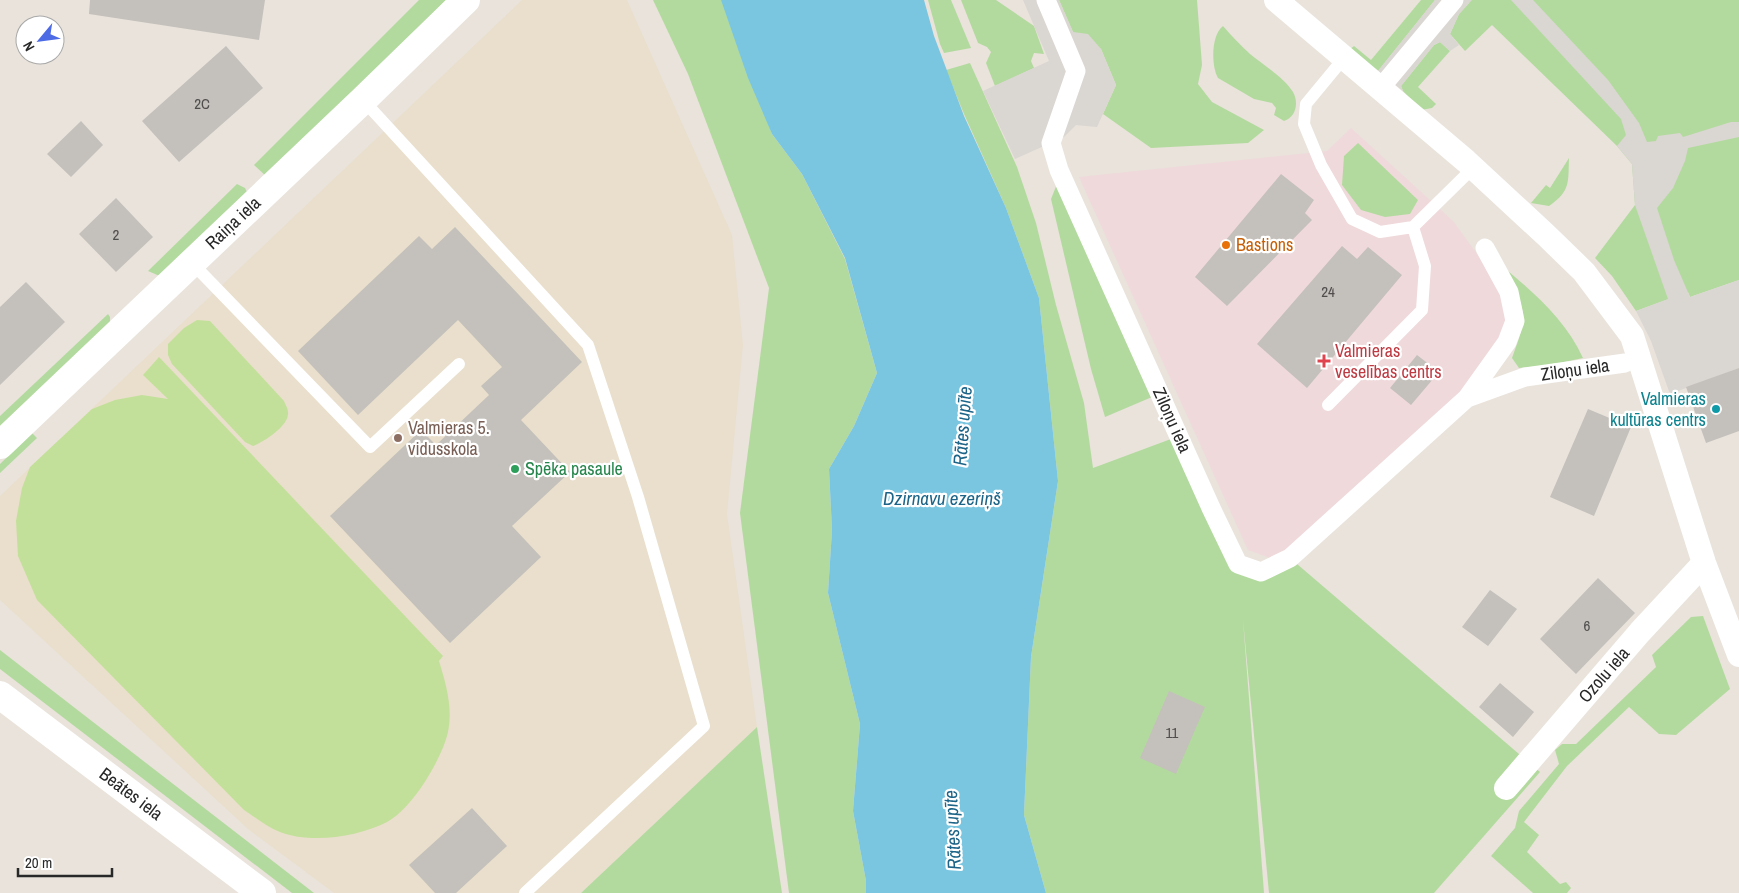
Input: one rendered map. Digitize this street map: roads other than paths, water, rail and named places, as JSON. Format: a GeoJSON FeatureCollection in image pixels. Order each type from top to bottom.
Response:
{"type":"FeatureCollection","features":[{"type":"Feature","properties":{"kind":"street","name":"Raiņa iela"},"geometry":{"type":"LineString","coordinates":[[0,445],[466,0]]}},
{"type":"Feature","properties":{"kind":"street","name":"Ziloņu iela"},"geometry":{"type":"LineString","coordinates":[[1046,0],[1076,71],[1051,143],[1059,170],[1238,564],[1261,572],[1290,558],[1467,398],[1507,342],[1515,320],[1510,292],[1485,248]]}},
{"type":"Feature","properties":{"kind":"street"},"geometry":{"type":"LineString","coordinates":[[1276,0],[1473,168],[1584,272],[1632,336],[1704,564],[1739,655]]}},
{"type":"Feature","properties":{"kind":"street"},"geometry":{"type":"LineString","coordinates":[[1388,80],[1454,0]]}},
{"type":"Feature","properties":{"kind":"street","name":"Ziloņu iela"},"geometry":{"type":"LineString","coordinates":[[1467,398],[1525,377],[1625,363]]}},
{"type":"Feature","properties":{"kind":"street","name":"Ozolu iela"},"geometry":{"type":"LineString","coordinates":[[1506,788],[1640,632],[1704,564]]}},
{"type":"Feature","properties":{"kind":"street","name":"Beātes iela"},"geometry":{"type":"LineString","coordinates":[[0,695],[262,893]]}},
{"type":"Feature","properties":{"kind":"lane"},"geometry":{"type":"LineString","coordinates":[[1344,58],[1306,104],[1304,124],[1320,165],[1352,219],[1380,232],[1412,228],[1473,168]]}},
{"type":"Feature","properties":{"kind":"lane"},"geometry":{"type":"LineString","coordinates":[[363,100],[588,346],[638,497],[704,726],[525,893]]}},
{"type":"Feature","properties":{"kind":"lane"},"geometry":{"type":"LineString","coordinates":[[1328,405],[1422,310],[1425,266],[1412,228]]}},
{"type":"Feature","properties":{"kind":"lane"},"geometry":{"type":"LineString","coordinates":[[192,263],[370,447],[460,364]]}},
{"type":"Feature","properties":{"kind":"water","name":"Dzirnavu ezeriņš"},"geometry":{"type":"Polygon","coordinates":[[[721,0],[924,0],[934,36],[964,116],[1006,208],[1039,298],[1058,481],[1031,657],[1024,815],[1046,893],[866,893],[866,881],[853,811],[860,724],[828,593],[832,530],[829,469],[854,426],[877,373],[845,258],[802,174],[772,134],[748,78],[721,0]]]}},
{"type":"Feature","properties":{"kind":"place","name":"Bastions"},"geometry":{"type":"Point","coordinates":[1226,245]}},
{"type":"Feature","properties":{"kind":"place","name":"Valmieras veselības centrs"},"geometry":{"type":"Point","coordinates":[1324,361]}},
{"type":"Feature","properties":{"kind":"place","name":"Valmieras kultūras centrs"},"geometry":{"type":"Point","coordinates":[1716,409]}},
{"type":"Feature","properties":{"kind":"place","name":"Valmieras 5. vidusskola"},"geometry":{"type":"Point","coordinates":[398,438]}},
{"type":"Feature","properties":{"kind":"place","name":"Spēka pasaule"},"geometry":{"type":"Point","coordinates":[515,469]}},
{"type":"Feature","properties":{"kind":"water label","name":"Rātes upīte"},"geometry":{"type":"Point","coordinates":[962,426]}},
{"type":"Feature","properties":{"kind":"water label","name":"Rātes upīte"},"geometry":{"type":"Point","coordinates":[952,830]}}]}
